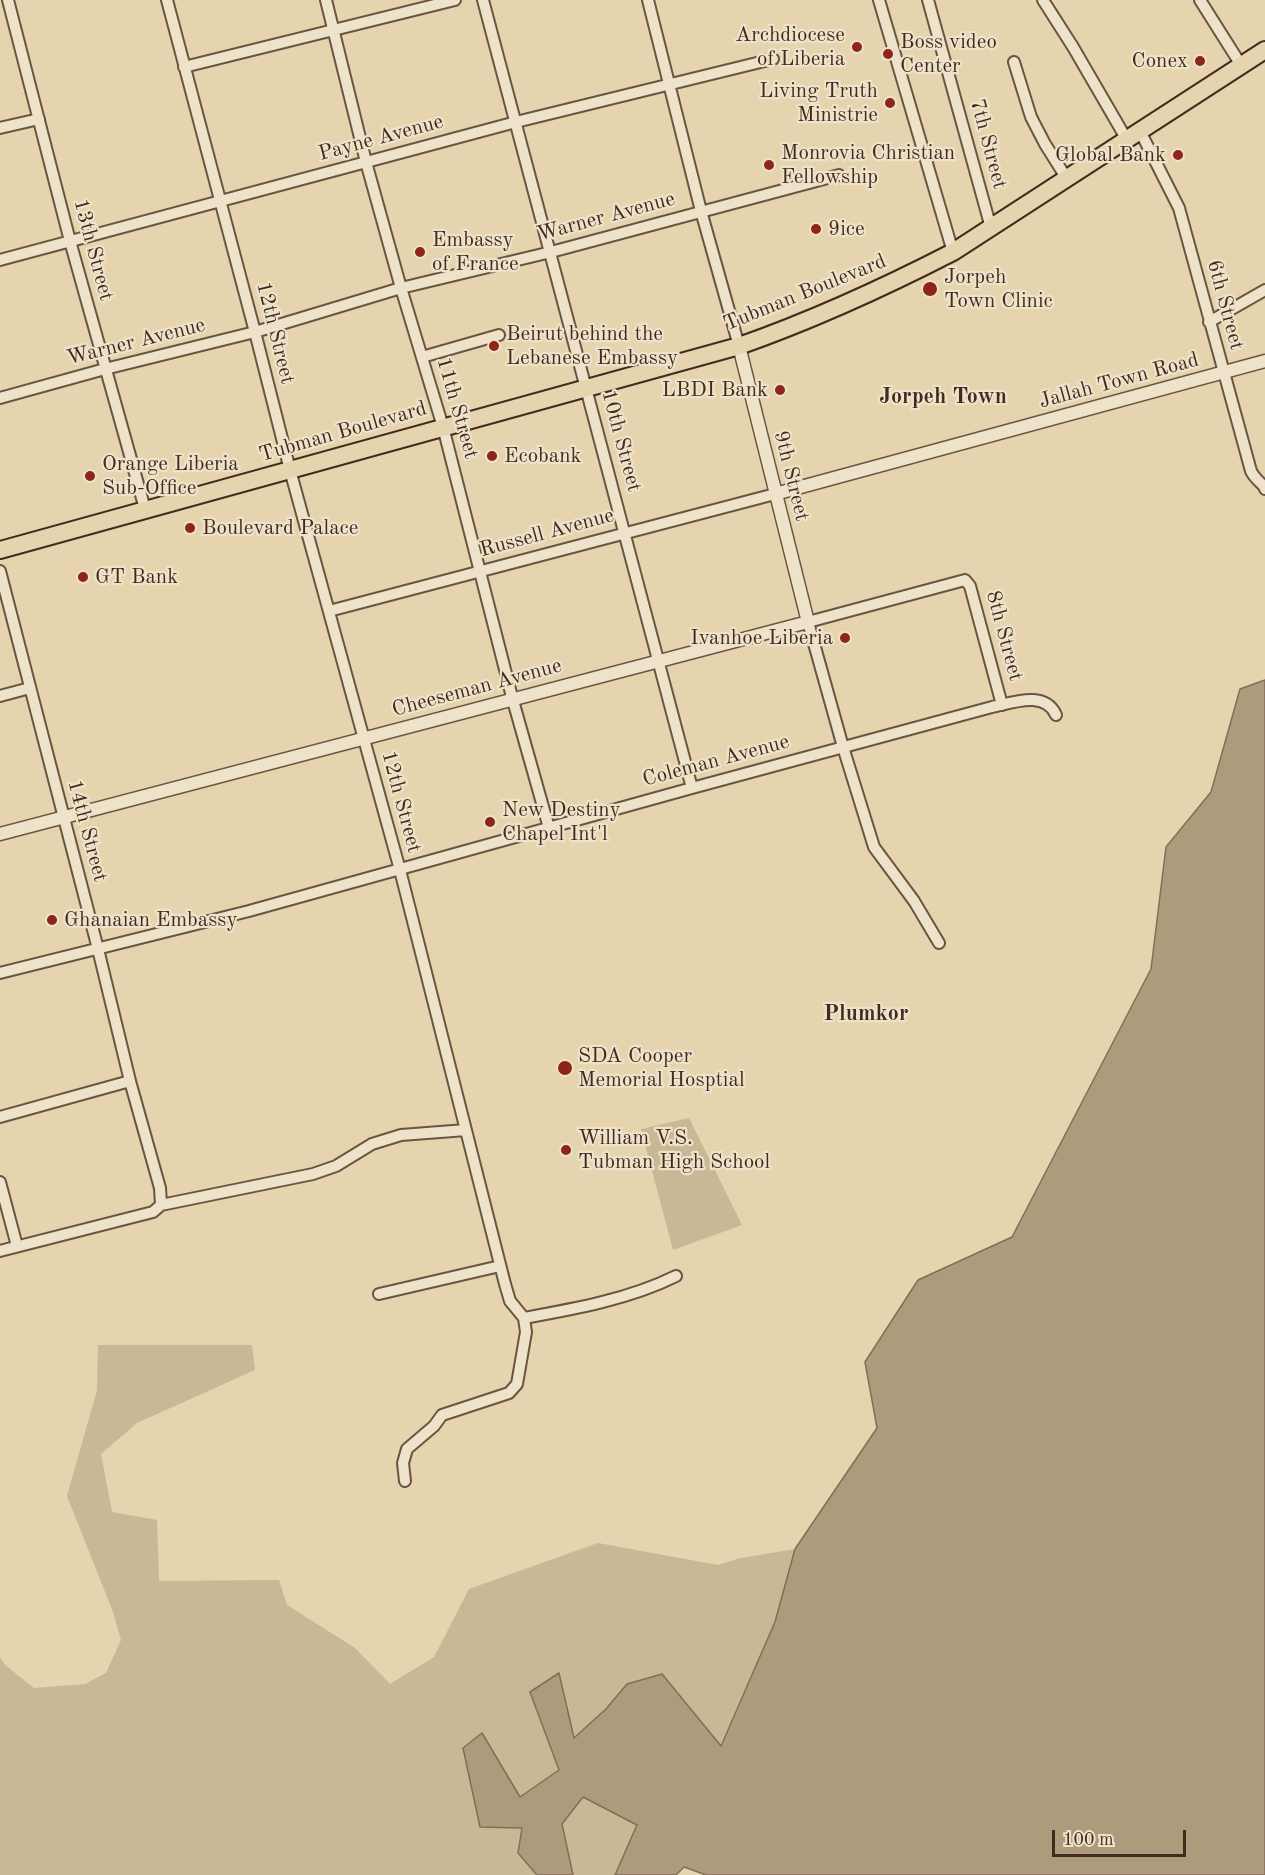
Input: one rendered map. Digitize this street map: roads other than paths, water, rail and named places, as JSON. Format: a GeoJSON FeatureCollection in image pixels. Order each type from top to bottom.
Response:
{"type":"FeatureCollection","features":[{"type":"Feature","properties":{"kind":"highway","name":"Tubman Boulevard"},"geometry":{"type":"LineString","coordinates":[[0,550],[739,346],[796,326],[863,297],[953,252],[1265,50]]}},
{"type":"Feature","properties":{"kind":"street","name":"13th Street"},"geometry":{"type":"LineString","coordinates":[[9,0],[70,241],[145,509]]}},
{"type":"Feature","properties":{"kind":"street","name":"12th Street"},"geometry":{"type":"LineString","coordinates":[[167,0],[290,470],[399,870],[500,1266],[510,1301],[524,1318]]}},
{"type":"Feature","properties":{"kind":"street","name":"11th Street"},"geometry":{"type":"LineString","coordinates":[[326,0],[366,162],[400,288],[443,427],[512,697],[549,828]]}},
{"type":"Feature","properties":{"kind":"street"},"geometry":{"type":"LineString","coordinates":[[184,67],[455,0]]}},
{"type":"Feature","properties":{"kind":"street","name":"10th Street"},"geometry":{"type":"LineString","coordinates":[[483,0],[692,788]]}},
{"type":"Feature","properties":{"kind":"street","name":"9th Street"},"geometry":{"type":"LineString","coordinates":[[648,0],[739,346],[808,622],[843,747],[874,847],[914,902],[939,944]]}},
{"type":"Feature","properties":{"kind":"street"},"geometry":{"type":"LineString","coordinates":[[879,0],[920,135],[938,208],[953,252]]}},
{"type":"Feature","properties":{"kind":"street","name":"7th Street"},"geometry":{"type":"LineString","coordinates":[[928,0],[991,228]]}},
{"type":"Feature","properties":{"kind":"street","name":"6th Street"},"geometry":{"type":"LineString","coordinates":[[1043,0],[1179,208],[1251,471],[1254,479],[1265,487]]}},
{"type":"Feature","properties":{"kind":"street"},"geometry":{"type":"LineString","coordinates":[[1200,0],[1241,65]]}},
{"type":"Feature","properties":{"kind":"street","name":"Payne Avenue"},"geometry":{"type":"LineString","coordinates":[[0,260],[516,122],[773,59]]}},
{"type":"Feature","properties":{"kind":"street"},"geometry":{"type":"LineString","coordinates":[[1014,62],[1031,117],[1067,179]]}},
{"type":"Feature","properties":{"kind":"street"},"geometry":{"type":"LineString","coordinates":[[0,128],[39,119]]}},
{"type":"Feature","properties":{"kind":"street","name":"Warner Avenue"},"geometry":{"type":"LineString","coordinates":[[0,398],[255,332],[400,288],[551,252],[839,175]]}},
{"type":"Feature","properties":{"kind":"street"},"geometry":{"type":"LineString","coordinates":[[1209,322],[1265,290]]}},
{"type":"Feature","properties":{"kind":"street"},"geometry":{"type":"LineString","coordinates":[[422,357],[499,335]]}},
{"type":"Feature","properties":{"kind":"street","name":"Jallah Town Road"},"geometry":{"type":"LineString","coordinates":[[775,494],[1265,361]]}},
{"type":"Feature","properties":{"kind":"street","name":"Russell Avenue"},"geometry":{"type":"LineString","coordinates":[[329,611],[775,494]]}},
{"type":"Feature","properties":{"kind":"street","name":"14th Street"},"geometry":{"type":"LineString","coordinates":[[0,571],[130,1081],[160,1188],[161,1205]]}},
{"type":"Feature","properties":{"kind":"street","name":"Cheeseman Avenue"},"geometry":{"type":"LineString","coordinates":[[0,834],[364,739],[512,697],[965,580]]}},
{"type":"Feature","properties":{"kind":"street","name":"8th Street"},"geometry":{"type":"LineString","coordinates":[[965,580],[970,586],[1002,705]]}},
{"type":"Feature","properties":{"kind":"street"},"geometry":{"type":"LineString","coordinates":[[0,696],[30,688]]}},
{"type":"Feature","properties":{"kind":"street","name":"Coleman Avenue"},"geometry":{"type":"LineString","coordinates":[[0,974],[249,911],[1002,705],[1040,700],[1052,706],[1056,715]]}},
{"type":"Feature","properties":{"kind":"street"},"geometry":{"type":"LineString","coordinates":[[0,1117],[130,1081]]}},
{"type":"Feature","properties":{"kind":"street"},"geometry":{"type":"LineString","coordinates":[[0,1251],[153,1212],[161,1205],[313,1174],[336,1166],[372,1144],[401,1135],[466,1130]]}},
{"type":"Feature","properties":{"kind":"street"},"geometry":{"type":"LineString","coordinates":[[0,1182],[16,1246]]}},
{"type":"Feature","properties":{"kind":"street"},"geometry":{"type":"LineString","coordinates":[[379,1294],[500,1266]]}},
{"type":"Feature","properties":{"kind":"street"},"geometry":{"type":"LineString","coordinates":[[405,1481],[404,1463],[407,1449],[434,1426],[442,1415],[509,1393],[515,1388],[519,1379],[526,1336],[524,1318],[591,1305],[676,1276]]}},
{"type":"Feature","properties":{"kind":"place","name":"Archdiocese of Liberia"},"geometry":{"type":"Point","coordinates":[857,47]}},
{"type":"Feature","properties":{"kind":"place","name":"Boss video Center"},"geometry":{"type":"Point","coordinates":[888,54]}},
{"type":"Feature","properties":{"kind":"place","name":"Conex"},"geometry":{"type":"Point","coordinates":[1200,61]}},
{"type":"Feature","properties":{"kind":"place","name":"Living Truth Ministrie"},"geometry":{"type":"Point","coordinates":[890,103]}},
{"type":"Feature","properties":{"kind":"place","name":"Global Bank"},"geometry":{"type":"Point","coordinates":[1178,155]}},
{"type":"Feature","properties":{"kind":"place","name":"Monrovia Christian Fellowship"},"geometry":{"type":"Point","coordinates":[769,165]}},
{"type":"Feature","properties":{"kind":"place","name":"9ice"},"geometry":{"type":"Point","coordinates":[816,229]}},
{"type":"Feature","properties":{"kind":"place","name":"Embassy of France"},"geometry":{"type":"Point","coordinates":[420,252]}},
{"type":"Feature","properties":{"kind":"place","name":"Jorpeh Town Clinic"},"geometry":{"type":"Point","coordinates":[930,289]}},
{"type":"Feature","properties":{"kind":"place","name":"Beirut behind the Lebanese Embassy"},"geometry":{"type":"Point","coordinates":[494,346]}},
{"type":"Feature","properties":{"kind":"place","name":"LBDI Bank"},"geometry":{"type":"Point","coordinates":[780,390]}},
{"type":"Feature","properties":{"kind":"place","name":"Ecobank"},"geometry":{"type":"Point","coordinates":[492,456]}},
{"type":"Feature","properties":{"kind":"place","name":"Orange Liberia Sub-Office"},"geometry":{"type":"Point","coordinates":[90,476]}},
{"type":"Feature","properties":{"kind":"place","name":"Boulevard Palace"},"geometry":{"type":"Point","coordinates":[190,528]}},
{"type":"Feature","properties":{"kind":"place","name":"GT Bank"},"geometry":{"type":"Point","coordinates":[83,577]}},
{"type":"Feature","properties":{"kind":"place","name":"Ivanhoe Liberia"},"geometry":{"type":"Point","coordinates":[845,638]}},
{"type":"Feature","properties":{"kind":"place","name":"New Destiny Chapel Int'l"},"geometry":{"type":"Point","coordinates":[490,822]}},
{"type":"Feature","properties":{"kind":"place","name":"Ghanaian Embassy"},"geometry":{"type":"Point","coordinates":[52,920]}},
{"type":"Feature","properties":{"kind":"place","name":"SDA Cooper Memorial Hosptial"},"geometry":{"type":"Point","coordinates":[565,1068]}},
{"type":"Feature","properties":{"kind":"place","name":"William V.S. Tubman High School"},"geometry":{"type":"Point","coordinates":[566,1150]}},
{"type":"Feature","properties":{"kind":"district","name":"Jorpeh Town"},"geometry":{"type":"Point","coordinates":[943,397]}},
{"type":"Feature","properties":{"kind":"district","name":"Plumkor"},"geometry":{"type":"Point","coordinates":[866,1014]}}]}
